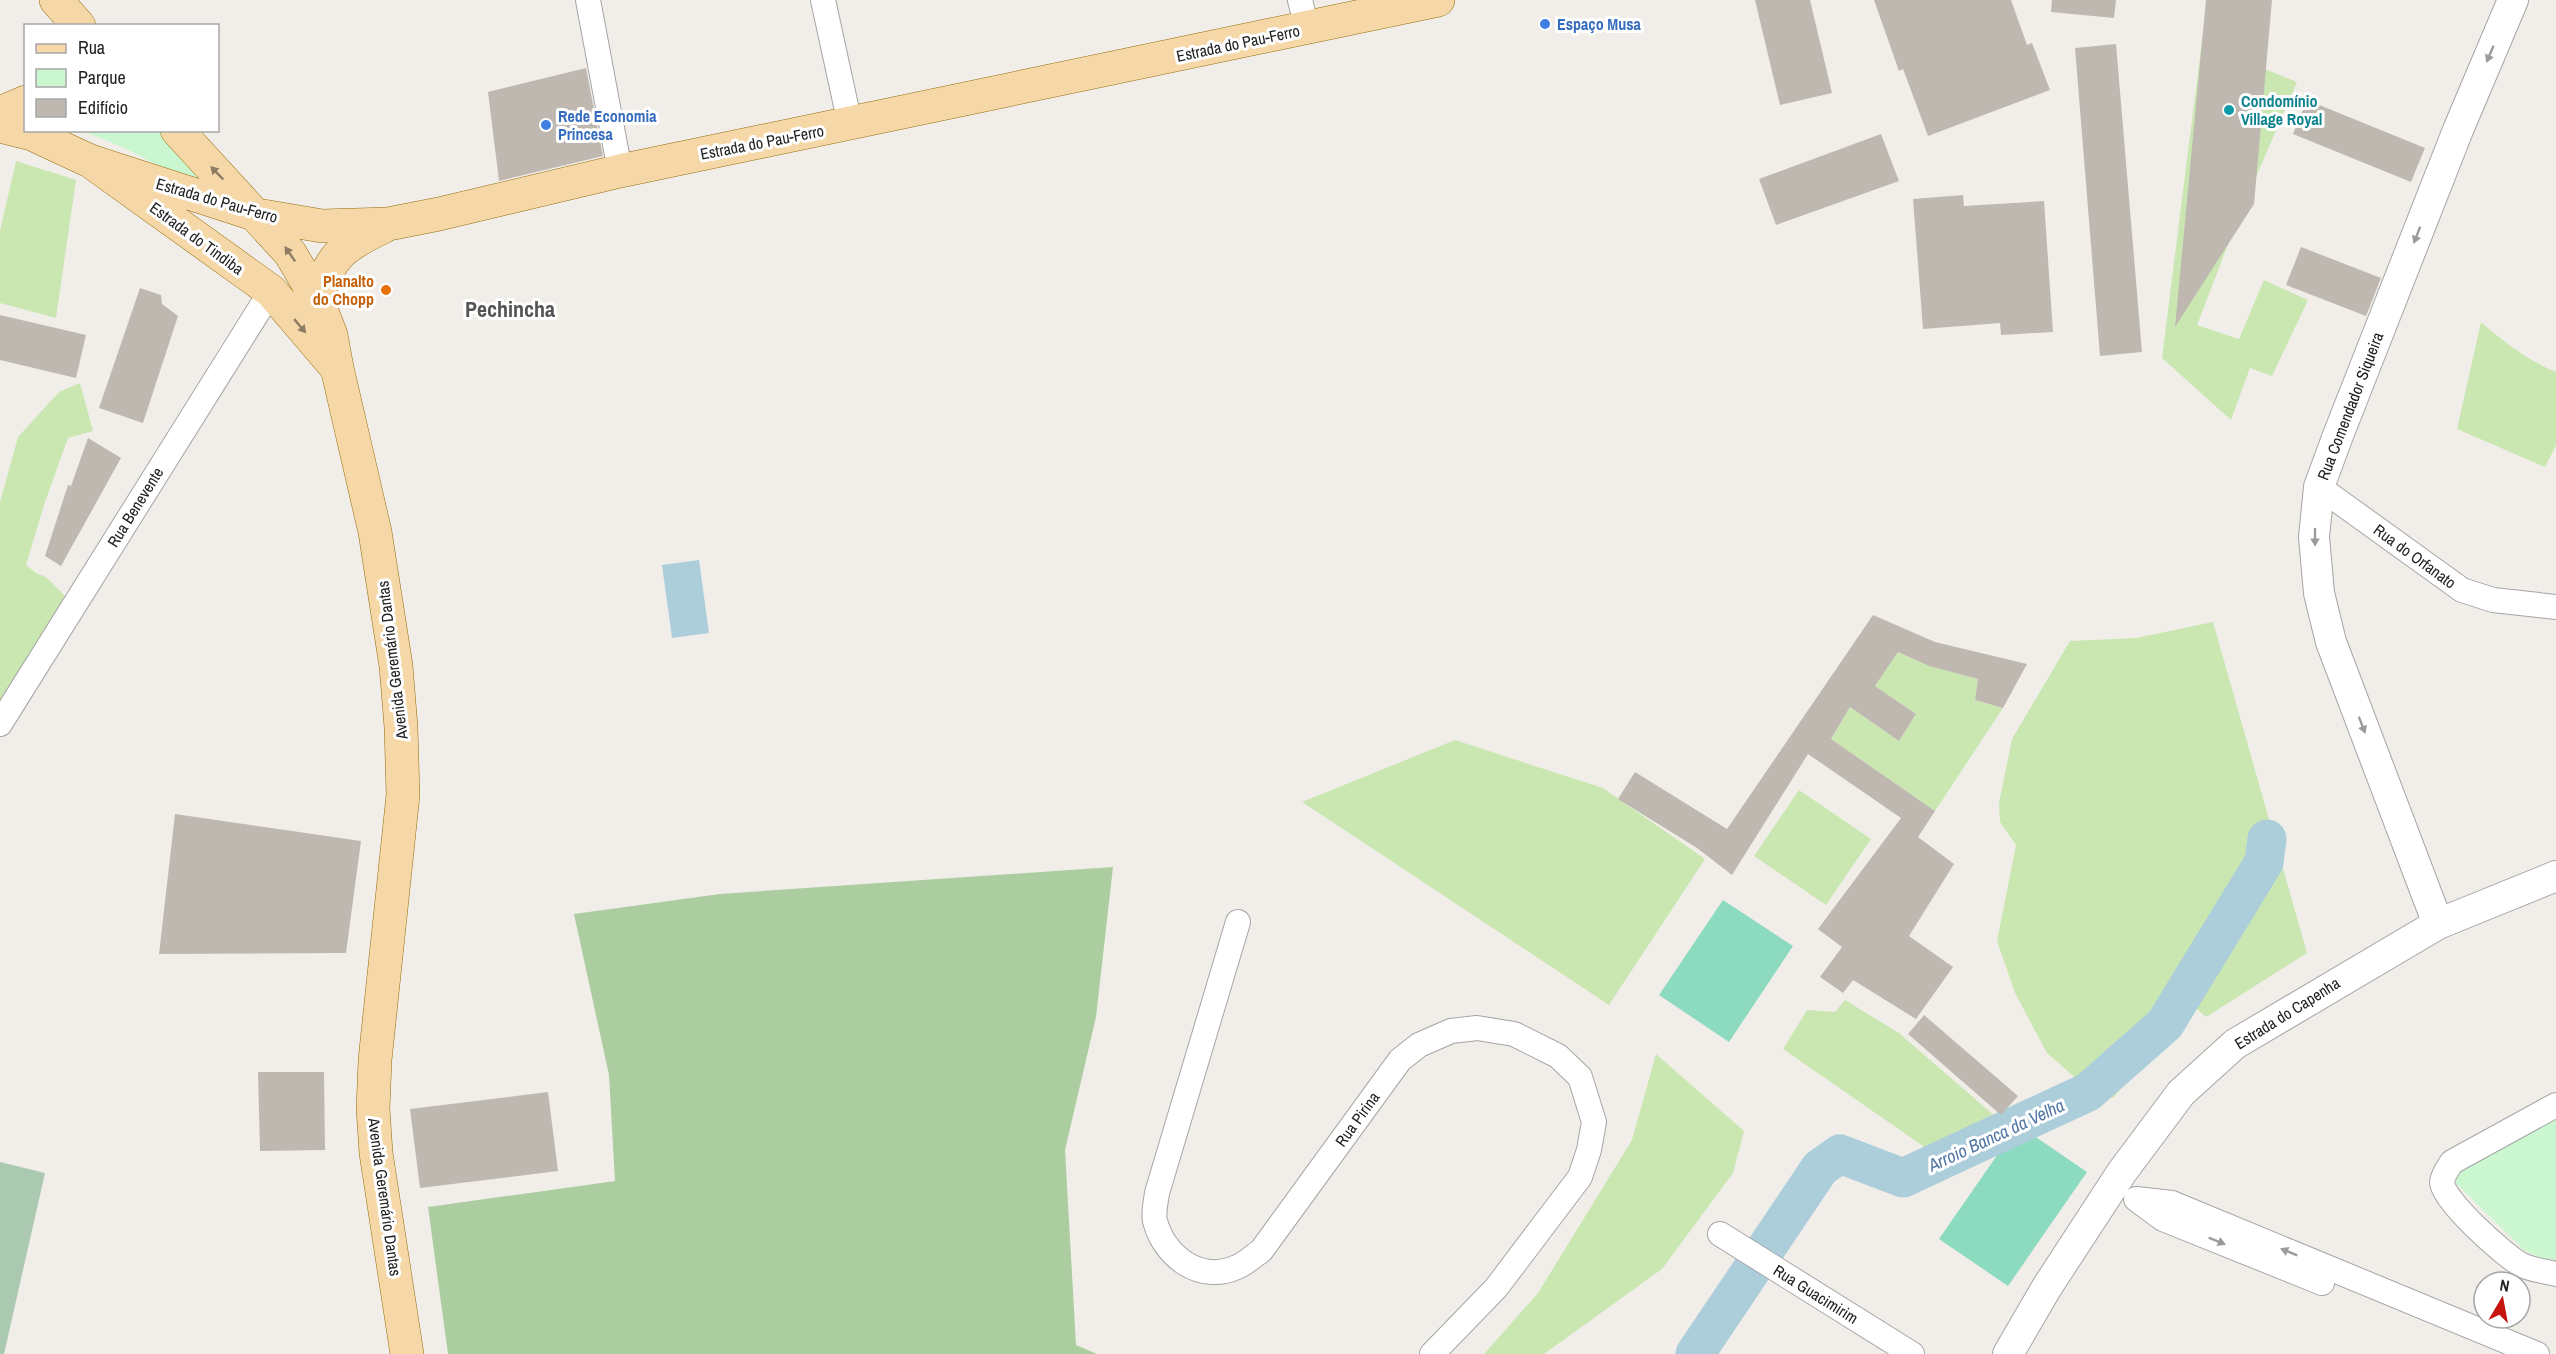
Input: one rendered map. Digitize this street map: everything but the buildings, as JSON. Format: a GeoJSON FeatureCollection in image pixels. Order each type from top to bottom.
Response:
{"type":"FeatureCollection","features":[{"type":"Feature","properties":{"kind":"main road","name":"Estrada do Pau-Ferro"},"geometry":{"type":"LineString","coordinates":[[90,161],[257,214],[322,226],[388,224],[620,171],[850,124],[1303,14],[1438,0]]}},
{"type":"Feature","properties":{"kind":"main road"},"geometry":{"type":"LineString","coordinates":[[0,113],[24,103]]}},
{"type":"Feature","properties":{"kind":"main road","name":"Estrada do Tindiba"},"geometry":{"type":"LineString","coordinates":[[0,126],[32,134],[90,161],[271,291],[336,368]]}},
{"type":"Feature","properties":{"kind":"main road","name":"Avenida Geremário Dantas"},"geometry":{"type":"LineString","coordinates":[[179,132],[257,214],[290,253],[317,299],[331,335],[336,368],[375,532],[396,666],[403,795],[375,1060],[373,1109],[376,1153],[407,1354]]}},
{"type":"Feature","properties":{"kind":"main road"},"geometry":{"type":"LineString","coordinates":[[317,299],[325,273],[351,242],[388,224]]}},
{"type":"Feature","properties":{"kind":"street"},"geometry":{"type":"LineString","coordinates":[[588,0],[620,171]]}},
{"type":"Feature","properties":{"kind":"street"},"geometry":{"type":"LineString","coordinates":[[823,0],[850,124]]}},
{"type":"Feature","properties":{"kind":"street","name":"Rua Comendador Siqueira"},"geometry":{"type":"LineString","coordinates":[[2439,924],[2331,642],[2319,592],[2314,537],[2319,487],[2449,152],[2513,0]]}},
{"type":"Feature","properties":{"kind":"street","name":"Rua Benevente"},"geometry":{"type":"LineString","coordinates":[[0,724],[271,291]]}},
{"type":"Feature","properties":{"kind":"street","name":"Rua do Orfanato"},"geometry":{"type":"LineString","coordinates":[[2319,487],[2462,590],[2493,600],[2556,607]]}},
{"type":"Feature","properties":{"kind":"street","name":"Estrada do Capenha"},"geometry":{"type":"LineString","coordinates":[[2008,1354],[2047,1287],[2124,1194],[2181,1093],[2235,1044],[2439,924],[2556,876]]}},
{"type":"Feature","properties":{"kind":"street","name":"Rua Pirina"},"geometry":{"type":"LineString","coordinates":[[1238,922],[1157,1193],[1154,1218],[1164,1245],[1183,1263],[1210,1272],[1219,1271],[1237,1268],[1261,1251],[1400,1060],[1419,1045],[1451,1031],[1477,1028],[1514,1034],[1558,1056],[1580,1077],[1594,1122],[1589,1150],[1580,1177],[1496,1288],[1432,1354]]}},
{"type":"Feature","properties":{"kind":"street"},"geometry":{"type":"LineString","coordinates":[[2556,1105],[2452,1162],[2445,1172],[2442,1184],[2446,1196],[2493,1244],[2522,1265],[2556,1274]]}},
{"type":"Feature","properties":{"kind":"street"},"geometry":{"type":"LineString","coordinates":[[2124,1194],[2172,1203],[2314,1271],[2465,1332],[2537,1354]]}},
{"type":"Feature","properties":{"kind":"street","name":"Rua Guacimirim"},"geometry":{"type":"LineString","coordinates":[[1720,1234],[1912,1354]]}},
{"type":"Feature","properties":{"kind":"street"},"geometry":{"type":"LineString","coordinates":[[2465,1332],[2500,1354]]}},
{"type":"Feature","properties":{"kind":"green space"},"geometry":{"type":"Polygon","coordinates":[[[2205,17],[2262,68],[2297,82],[2239,216],[2197,325],[2239,339],[2264,280],[2308,300],[2272,376],[2250,368],[2231,420],[2162,358],[2205,17]]]}},
{"type":"Feature","properties":{"kind":"green space"},"geometry":{"type":"Polygon","coordinates":[[[85,132],[166,132],[211,183],[202,189],[125,148],[85,132]]]}},
{"type":"Feature","properties":{"kind":"green space"},"geometry":{"type":"Polygon","coordinates":[[[16,161],[76,180],[56,318],[0,303],[0,231],[16,161]]]}},
{"type":"Feature","properties":{"kind":"green space"},"geometry":{"type":"Polygon","coordinates":[[[2481,322],[2516,350],[2556,372],[2556,445],[2545,467],[2457,429],[2481,322]]]}},
{"type":"Feature","properties":{"kind":"green space"},"geometry":{"type":"Polygon","coordinates":[[[80,383],[93,431],[68,438],[26,565],[46,577],[70,601],[0,709],[0,502],[18,437],[59,392],[80,383]]]}},
{"type":"Feature","properties":{"kind":"green space"},"geometry":{"type":"Polygon","coordinates":[[[2213,622],[2307,953],[2206,1017],[2191,1004],[2113,1098],[2087,1088],[2047,1053],[2015,993],[1997,941],[2016,845],[2000,822],[1999,803],[2012,739],[2070,641],[2136,638],[2213,622]]]}},
{"type":"Feature","properties":{"kind":"green space"},"geometry":{"type":"Polygon","coordinates":[[[1898,652],[1929,666],[1978,679],[1975,700],[2003,708],[1935,811],[1831,739],[1850,707],[1899,741],[1916,714],[1875,686],[1898,652]]]}},
{"type":"Feature","properties":{"kind":"green space"},"geometry":{"type":"Polygon","coordinates":[[[1455,740],[1603,788],[1705,859],[1609,1005],[1302,802],[1455,740]]]}},
{"type":"Feature","properties":{"kind":"green space"},"geometry":{"type":"Polygon","coordinates":[[[1799,790],[1871,839],[1826,905],[1754,856],[1799,790]]]}},
{"type":"Feature","properties":{"kind":"green space"},"geometry":{"type":"Polygon","coordinates":[[[1113,867],[1096,1017],[1065,1150],[1076,1345],[1097,1354],[448,1354],[428,1207],[615,1181],[609,1075],[574,914],[720,894],[1113,867]]]}},
{"type":"Feature","properties":{"kind":"green space"},"geometry":{"type":"Polygon","coordinates":[[[1723,900],[1793,946],[1729,1042],[1659,995],[1723,900]]]}},
{"type":"Feature","properties":{"kind":"green space"},"geometry":{"type":"Polygon","coordinates":[[[1845,1000],[1899,1033],[1997,1118],[1936,1155],[1783,1049],[1807,1010],[1835,1012],[1845,1000]]]}},
{"type":"Feature","properties":{"kind":"green space"},"geometry":{"type":"Polygon","coordinates":[[[1656,1054],[1744,1131],[1733,1173],[1662,1269],[1544,1354],[1484,1354],[1538,1293],[1632,1140],[1656,1054]]]}},
{"type":"Feature","properties":{"kind":"green space"},"geometry":{"type":"Polygon","coordinates":[[[2556,1117],[2556,1260],[2541,1258],[2524,1250],[2454,1181],[2458,1163],[2556,1117]]]}},
{"type":"Feature","properties":{"kind":"green space"},"geometry":{"type":"Polygon","coordinates":[[[2018,1125],[2087,1172],[2008,1286],[1939,1239],[2018,1125]]]}},
{"type":"Feature","properties":{"kind":"green space"},"geometry":{"type":"Polygon","coordinates":[[[0,1162],[45,1173],[4,1354],[0,1354],[0,1162]]]}},
{"type":"Feature","properties":{"kind":"water"},"geometry":{"type":"Polygon","coordinates":[[[699,560],[709,633],[672,638],[662,565],[699,560]]]}},
{"type":"Feature","properties":{"kind":"waterway","name":"Arroio Banca da Velha"},"geometry":{"type":"LineString","coordinates":[[1695,1354],[1820,1168],[1840,1154],[1903,1178],[2088,1092],[2165,1024],[2264,862],[2267,839]]}},
{"type":"Feature","properties":{"kind":"place","name":"Espaço Musa"},"geometry":{"type":"Point","coordinates":[1545,24]}},
{"type":"Feature","properties":{"kind":"place","name":"Condomínio Village Royal"},"geometry":{"type":"Point","coordinates":[2229,110]}},
{"type":"Feature","properties":{"kind":"place","name":"Rede Economia Princesa"},"geometry":{"type":"Point","coordinates":[546,125]}},
{"type":"Feature","properties":{"kind":"place","name":"Planalto do Chopp"},"geometry":{"type":"Point","coordinates":[386,290]}},
{"type":"Feature","properties":{"kind":"district","name":"Pechincha"},"geometry":{"type":"Point","coordinates":[510,309]}}]}
